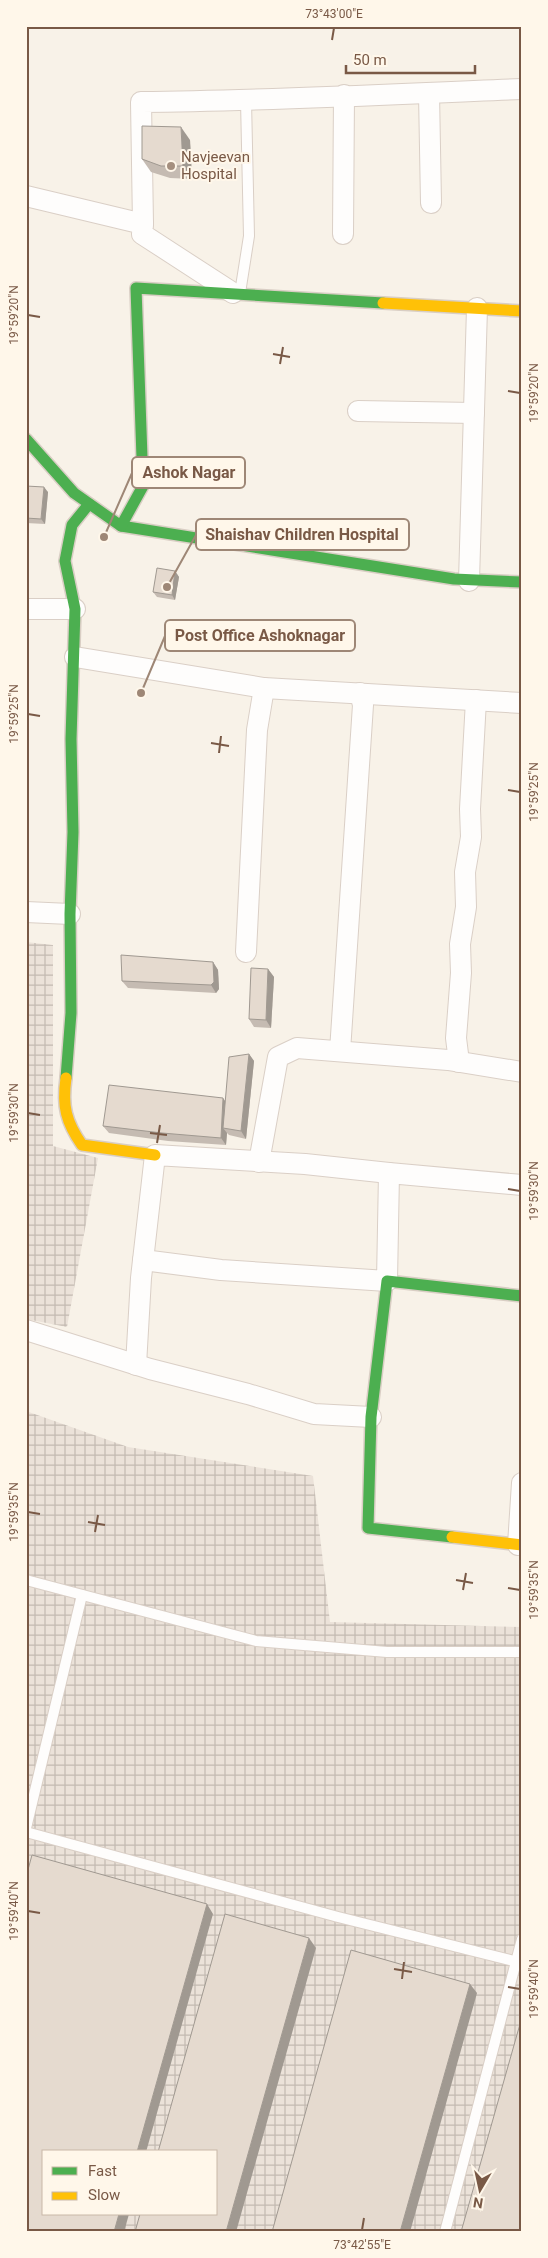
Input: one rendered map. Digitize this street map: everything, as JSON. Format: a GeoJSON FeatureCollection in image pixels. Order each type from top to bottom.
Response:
{"type":"FeatureCollection","features":[{"type":"Feature","properties":{"kind":"street"},"geometry":{"type":"LineString","coordinates":[[237,294],[142,234],[141,102],[246,102],[522,89]]}},
{"type":"Feature","properties":{"kind":"street"},"geometry":{"type":"LineString","coordinates":[[429,93],[430,203]]}},
{"type":"Feature","properties":{"kind":"street"},"geometry":{"type":"LineString","coordinates":[[343,234],[344,96]]}},
{"type":"Feature","properties":{"kind":"street"},"geometry":{"type":"LineString","coordinates":[[26,196],[143,224]]}},
{"type":"Feature","properties":{"kind":"street"},"geometry":{"type":"LineString","coordinates":[[121,526],[143,486],[136,288],[522,311]]}},
{"type":"Feature","properties":{"kind":"street"},"geometry":{"type":"LineString","coordinates":[[469,581],[477,308]]}},
{"type":"Feature","properties":{"kind":"street"},"geometry":{"type":"LineString","coordinates":[[358,411],[474,413]]}},
{"type":"Feature","properties":{"kind":"street"},"geometry":{"type":"LineString","coordinates":[[26,439],[74,493],[121,526],[469,581],[522,582]]}},
{"type":"Feature","properties":{"kind":"street"},"geometry":{"type":"LineString","coordinates":[[89,504],[72,525],[65,561],[75,609],[71,739],[73,832],[70,914],[71,1013],[69,1056],[63,1097],[69,1126],[82,1145],[155,1155],[304,1164],[522,1185]]}},
{"type":"Feature","properties":{"kind":"street"},"geometry":{"type":"LineString","coordinates":[[26,609],[75,609]]}},
{"type":"Feature","properties":{"kind":"street"},"geometry":{"type":"LineString","coordinates":[[75,657],[264,688],[522,703]]}},
{"type":"Feature","properties":{"kind":"street"},"geometry":{"type":"LineString","coordinates":[[246,952],[257,730],[264,688]]}},
{"type":"Feature","properties":{"kind":"street"},"geometry":{"type":"LineString","coordinates":[[340,1050],[363,704],[360,693]]}},
{"type":"Feature","properties":{"kind":"street"},"geometry":{"type":"LineString","coordinates":[[459,1062],[456,1038],[461,973],[460,944],[466,907],[465,872],[471,837],[470,809],[476,700]]}},
{"type":"Feature","properties":{"kind":"street"},"geometry":{"type":"LineString","coordinates":[[26,912],[70,914]]}},
{"type":"Feature","properties":{"kind":"street"},"geometry":{"type":"LineString","coordinates":[[259,1162],[278,1056],[297,1048],[340,1050],[459,1062],[522,1072]]}},
{"type":"Feature","properties":{"kind":"street"},"geometry":{"type":"LineString","coordinates":[[136,1365],[143,1260],[155,1155]]}},
{"type":"Feature","properties":{"kind":"street"},"geometry":{"type":"LineString","coordinates":[[389,1173],[387,1281],[371,1416],[368,1528],[520,1545],[522,1483]]}},
{"type":"Feature","properties":{"kind":"street"},"geometry":{"type":"LineString","coordinates":[[143,1260],[221,1270],[387,1281],[522,1296]]}},
{"type":"Feature","properties":{"kind":"street"},"geometry":{"type":"LineString","coordinates":[[26,1330],[136,1365],[248,1394],[314,1414],[371,1416]]}},
{"type":"Feature","properties":{"kind":"lane"},"geometry":{"type":"LineString","coordinates":[[237,294],[249,236],[246,102]]}},
{"type":"Feature","properties":{"kind":"lane"},"geometry":{"type":"LineString","coordinates":[[26,1580],[256,1641],[386,1652],[522,1652]]}},
{"type":"Feature","properties":{"kind":"lane"},"geometry":{"type":"LineString","coordinates":[[82,1595],[26,1830],[338,1918],[519,1962]]}},
{"type":"Feature","properties":{"kind":"lane"},"geometry":{"type":"LineString","coordinates":[[445,2232],[519,1962],[522,1939]]}},
{"type":"Feature","properties":{"kind":"shaded area"},"geometry":{"type":"Polygon","coordinates":[[[26,942],[53,945],[53,1146],[98,1158],[67,1327],[26,1319],[26,942]]]}},
{"type":"Feature","properties":{"kind":"shaded area"},"geometry":{"type":"Polygon","coordinates":[[[26,1411],[128,1447],[313,1476],[330,1622],[522,1627],[522,2232],[26,2232],[26,1411]]]}},
{"type":"Feature","properties":{"kind":"building"},"geometry":{"type":"Polygon","coordinates":[[[142,126],[181,127],[183,166],[161,166],[142,159],[142,126]]]}},
{"type":"Feature","properties":{"kind":"building"},"geometry":{"type":"Polygon","coordinates":[[[26,486],[44,487],[41,519],[26,518],[26,486]]]}},
{"type":"Feature","properties":{"kind":"building"},"geometry":{"type":"Polygon","coordinates":[[[157,568],[175,571],[172,595],[153,592],[157,568]]]}},
{"type":"Feature","properties":{"kind":"building"},"geometry":{"type":"Polygon","coordinates":[[[121,955],[213,962],[214,982],[211,985],[122,981],[121,955]]]}},
{"type":"Feature","properties":{"kind":"building"},"geometry":{"type":"Polygon","coordinates":[[[251,968],[268,969],[266,1020],[249,1019],[251,968]]]}},
{"type":"Feature","properties":{"kind":"building"},"geometry":{"type":"Polygon","coordinates":[[[249,1054],[241,1131],[223,1128],[229,1057],[249,1054]]]}},
{"type":"Feature","properties":{"kind":"building"},"geometry":{"type":"Polygon","coordinates":[[[109,1085],[223,1098],[221,1138],[103,1126],[109,1085]]]}},
{"type":"Feature","properties":{"kind":"building"},"geometry":{"type":"Polygon","coordinates":[[[32,1855],[207,1904],[138,2150],[42,2150],[42,2216],[118,2216],[114,2232],[26,2232],[26,1877],[32,1855]]]}},
{"type":"Feature","properties":{"kind":"building"},"geometry":{"type":"Polygon","coordinates":[[[225,1914],[309,1938],[226,2232],[135,2232],[139,2216],[218,2216],[218,2150],[159,2150],[225,1914]]]}},
{"type":"Feature","properties":{"kind":"building"},"geometry":{"type":"Polygon","coordinates":[[[351,1950],[470,1984],[400,2232],[272,2232],[351,1950]]]}},
{"type":"Feature","properties":{"kind":"building"},"geometry":{"type":"Polygon","coordinates":[[[522,2017],[522,2232],[461,2232],[522,2017]]]}},
{"type":"Feature","properties":{"kind":"traffic: fast"},"geometry":{"type":"LineString","coordinates":[[121,526],[143,486],[136,288],[383,303]]}},
{"type":"Feature","properties":{"kind":"traffic: fast"},"geometry":{"type":"LineString","coordinates":[[26,439],[74,493],[121,526],[454,579],[522,582]]}},
{"type":"Feature","properties":{"kind":"traffic: fast"},"geometry":{"type":"LineString","coordinates":[[66,1078],[71,1013],[70,914],[73,832],[71,739],[75,609],[65,561],[72,525],[89,504]]}},
{"type":"Feature","properties":{"kind":"traffic: fast"},"geometry":{"type":"LineString","coordinates":[[452,1537],[368,1528],[371,1417],[387,1281],[522,1296]]}},
{"type":"Feature","properties":{"kind":"traffic: slow"},"geometry":{"type":"LineString","coordinates":[[383,303],[522,311]]}},
{"type":"Feature","properties":{"kind":"traffic: slow"},"geometry":{"type":"LineString","coordinates":[[66,1078],[66,1113],[72,1129],[82,1145],[155,1155]]}},
{"type":"Feature","properties":{"kind":"traffic: slow"},"geometry":{"type":"LineString","coordinates":[[452,1537],[522,1545]]}},
{"type":"Feature","properties":{"kind":"place","name":"Navjeevan Hospital"},"geometry":{"type":"Point","coordinates":[171,166]}},
{"type":"Feature","properties":{"kind":"place","name":"Ashok Nagar"},"geometry":{"type":"Point","coordinates":[104,537]}},
{"type":"Feature","properties":{"kind":"place","name":"Shaishav Children Hospital"},"geometry":{"type":"Point","coordinates":[167,587]}},
{"type":"Feature","properties":{"kind":"place","name":"Post Office Ashoknagar"},"geometry":{"type":"Point","coordinates":[141,693]}}]}
